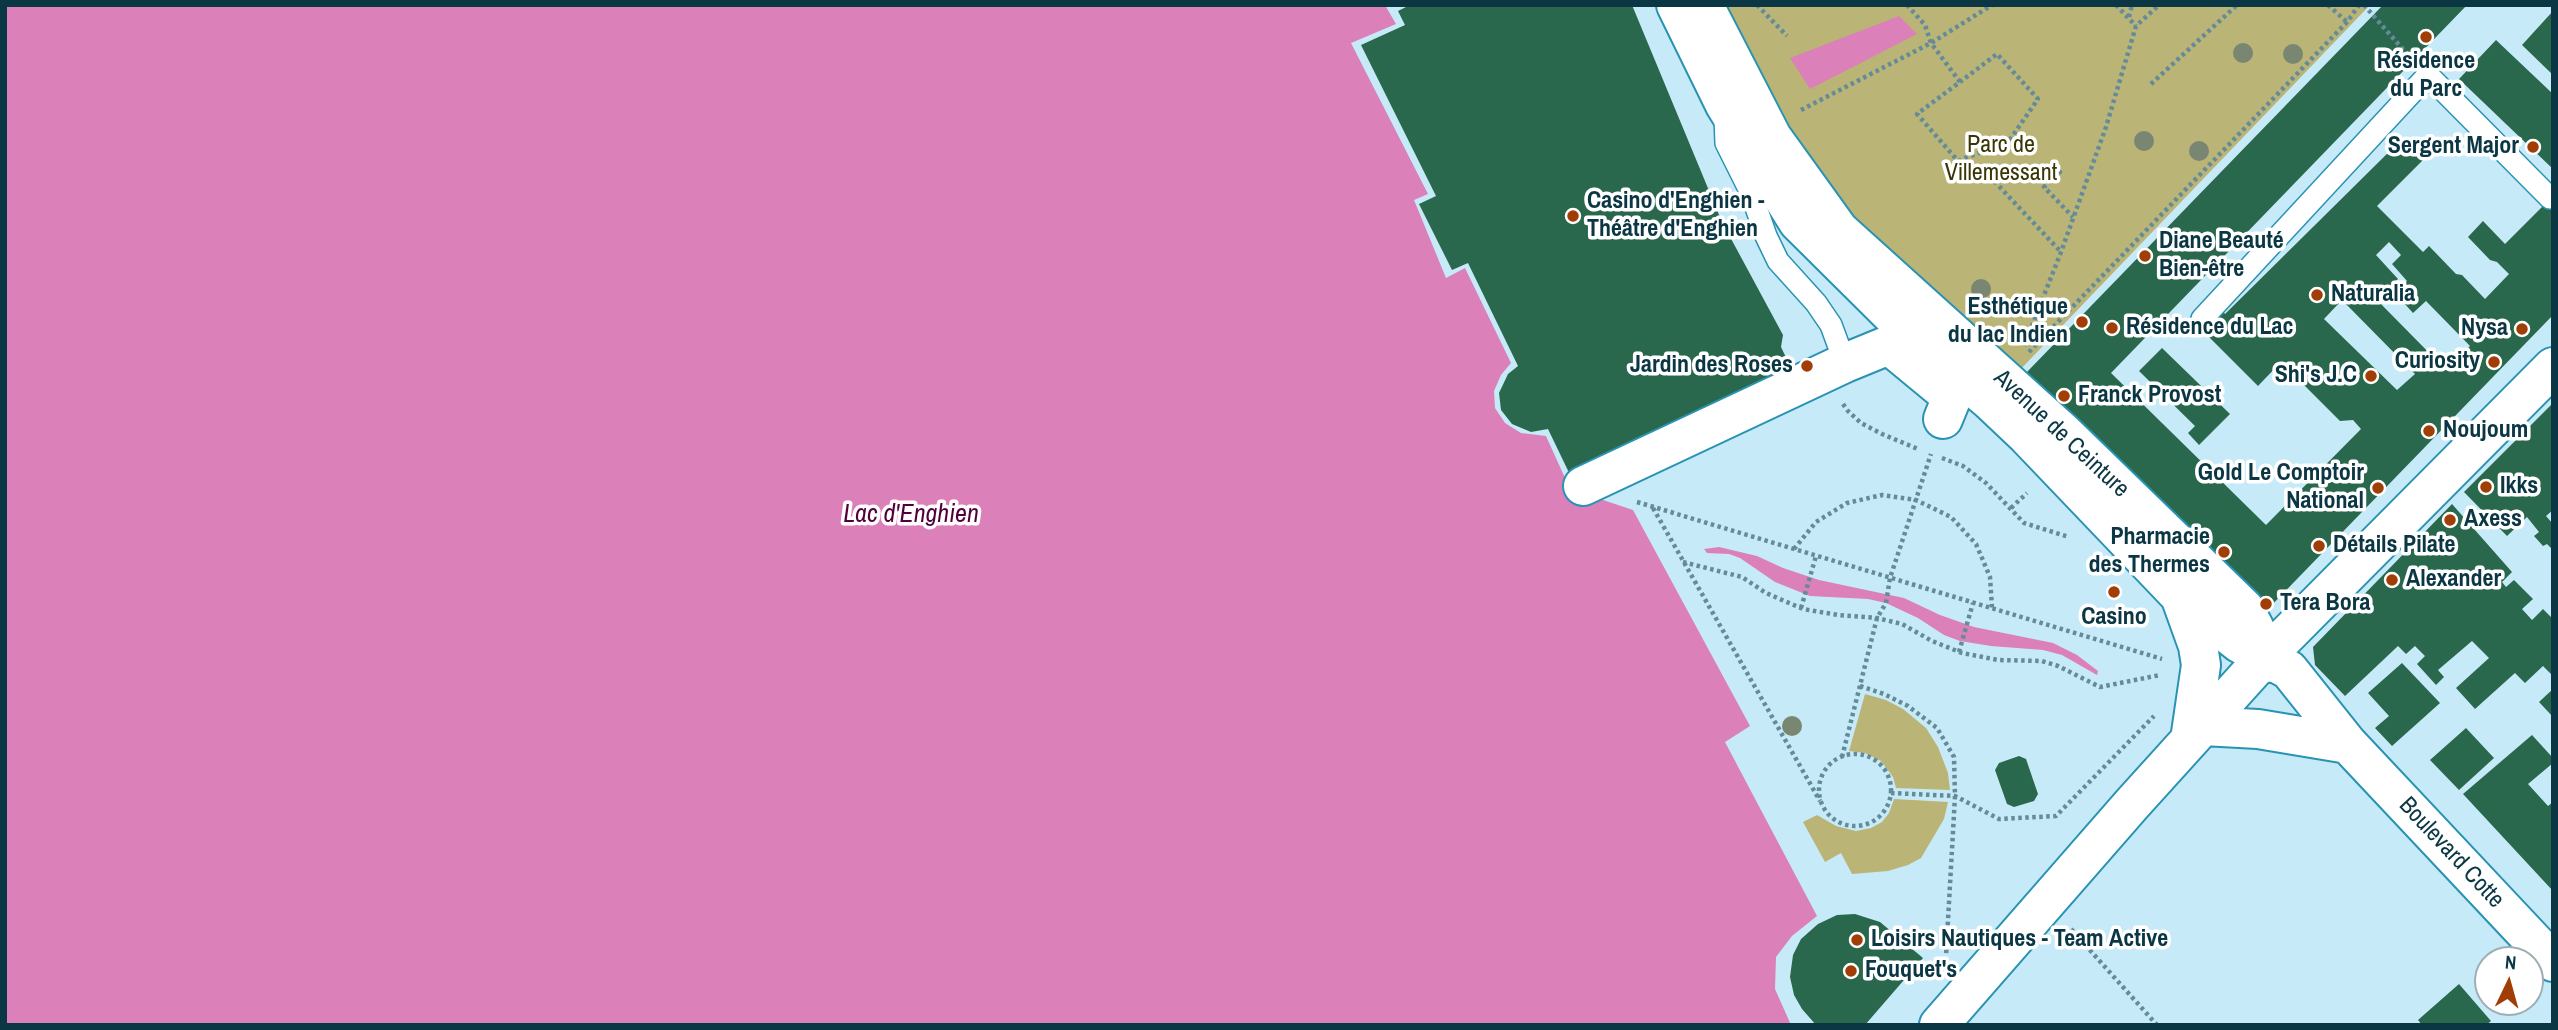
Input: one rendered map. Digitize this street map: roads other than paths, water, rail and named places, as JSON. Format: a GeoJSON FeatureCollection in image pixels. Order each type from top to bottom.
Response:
{"type":"FeatureCollection","features":[{"type":"Feature","properties":{"kind":"main road","name":"Avenue de Ceinture"},"geometry":{"type":"LineString","coordinates":[[1676,5],[1725,105],[1798,222],[1915,338],[2027,436],[2179,595],[2239,643],[2265,657]]}},
{"type":"Feature","properties":{"kind":"main road","name":"Avenue de Ceinture"},"geometry":{"type":"LineString","coordinates":[[1704,5],[1772,137],[1839,230],[2064,433],[2244,608],[2265,657]]}},
{"type":"Feature","properties":{"kind":"main road"},"geometry":{"type":"LineString","coordinates":[[1583,486],[1836,367],[1889,345],[1952,397],[1943,419]]}},
{"type":"Feature","properties":{"kind":"main road"},"geometry":{"type":"LineString","coordinates":[[1939,1025],[2265,657],[2553,367]]}},
{"type":"Feature","properties":{"kind":"main road"},"geometry":{"type":"LineString","coordinates":[[2179,595],[2198,646],[2197,733]]}},
{"type":"Feature","properties":{"kind":"main road","name":"Boulevard Cotte"},"geometry":{"type":"LineString","coordinates":[[2265,657],[2274,686],[2348,744],[2553,962]]}},
{"type":"Feature","properties":{"kind":"main road"},"geometry":{"type":"LineString","coordinates":[[2197,733],[2258,729],[2348,744]]}},
{"type":"Feature","properties":{"kind":"lane"},"geometry":{"type":"LineString","coordinates":[[2202,319],[2428,75],[2550,198]]}},
{"type":"Feature","properties":{"kind":"lane"},"geometry":{"type":"LineString","coordinates":[[1725,105],[1726,143],[1751,192],[1778,261],[1816,303],[1831,325],[1836,367]]}},
{"type":"Feature","properties":{"kind":"water","name":"Lac d'Enghien"},"geometry":{"type":"Polygon","coordinates":[[[5,5],[1385,5],[1396,24],[1351,43],[1428,194],[1414,200],[1446,278],[1465,268],[1511,363],[1501,375],[1494,391],[1495,408],[1505,423],[1521,433],[1546,436],[1570,489],[1633,510],[1750,726],[1725,742],[1817,916],[1792,936],[1776,957],[1775,989],[1791,1025],[5,1025],[5,5]]]}},
{"type":"Feature","properties":{"kind":"water"},"geometry":{"type":"Polygon","coordinates":[[[1899,16],[1917,34],[1810,89],[1790,58],[1899,16]]]}},
{"type":"Feature","properties":{"kind":"water"},"geometry":{"type":"Polygon","coordinates":[[[1719,547],[1757,556],[1819,580],[1904,598],[1974,627],[2053,643],[2077,655],[2098,671],[2097,675],[2062,655],[2043,650],[1960,641],[1886,603],[1868,599],[1810,596],[1775,582],[1740,558],[1729,554],[1707,553],[1704,549],[1719,547]]]}},
{"type":"Feature","properties":{"kind":"place","name":"Résidence du Parc"},"geometry":{"type":"Point","coordinates":[2426,37]}},
{"type":"Feature","properties":{"kind":"place","name":"Sergent Major"},"geometry":{"type":"Point","coordinates":[2533,147]}},
{"type":"Feature","properties":{"kind":"place","name":"Casino d'Enghien - Théâtre d'Enghien"},"geometry":{"type":"Point","coordinates":[1573,216]}},
{"type":"Feature","properties":{"kind":"place","name":"Diane Beauté Bien-être"},"geometry":{"type":"Point","coordinates":[2145,256]}},
{"type":"Feature","properties":{"kind":"place","name":"Naturalia"},"geometry":{"type":"Point","coordinates":[2317,295]}},
{"type":"Feature","properties":{"kind":"place","name":"Esthétique du lac Indien"},"geometry":{"type":"Point","coordinates":[2082,322]}},
{"type":"Feature","properties":{"kind":"place","name":"Résidence du Lac"},"geometry":{"type":"Point","coordinates":[2112,328]}},
{"type":"Feature","properties":{"kind":"place","name":"Nysa"},"geometry":{"type":"Point","coordinates":[2522,329]}},
{"type":"Feature","properties":{"kind":"place","name":"Curiosity"},"geometry":{"type":"Point","coordinates":[2494,362]}},
{"type":"Feature","properties":{"kind":"place","name":"Jardin des Roses"},"geometry":{"type":"Point","coordinates":[1807,366]}},
{"type":"Feature","properties":{"kind":"place","name":"Shi's J.C"},"geometry":{"type":"Point","coordinates":[2371,376]}},
{"type":"Feature","properties":{"kind":"place","name":"Franck Provost"},"geometry":{"type":"Point","coordinates":[2064,396]}},
{"type":"Feature","properties":{"kind":"place","name":"Noujoum"},"geometry":{"type":"Point","coordinates":[2429,431]}},
{"type":"Feature","properties":{"kind":"place","name":"Ikks"},"geometry":{"type":"Point","coordinates":[2486,487]}},
{"type":"Feature","properties":{"kind":"place","name":"Gold Le Comptoir National"},"geometry":{"type":"Point","coordinates":[2378,488]}},
{"type":"Feature","properties":{"kind":"place","name":"Axess"},"geometry":{"type":"Point","coordinates":[2450,520]}},
{"type":"Feature","properties":{"kind":"place","name":"Détails Pilate"},"geometry":{"type":"Point","coordinates":[2319,546]}},
{"type":"Feature","properties":{"kind":"place","name":"Pharmacie des Thermes"},"geometry":{"type":"Point","coordinates":[2224,552]}},
{"type":"Feature","properties":{"kind":"place","name":"Alexander"},"geometry":{"type":"Point","coordinates":[2392,580]}},
{"type":"Feature","properties":{"kind":"place","name":"Casino"},"geometry":{"type":"Point","coordinates":[2114,592]}},
{"type":"Feature","properties":{"kind":"place","name":"Tera Bora"},"geometry":{"type":"Point","coordinates":[2266,604]}},
{"type":"Feature","properties":{"kind":"place","name":"Loisirs Nautiques - Team Active"},"geometry":{"type":"Point","coordinates":[1857,940]}},
{"type":"Feature","properties":{"kind":"place","name":"Fouquet's"},"geometry":{"type":"Point","coordinates":[1851,971]}},
{"type":"Feature","properties":{"kind":"park label","name":"Parc de Villemessant"},"geometry":{"type":"Point","coordinates":[2001,160]}}]}
